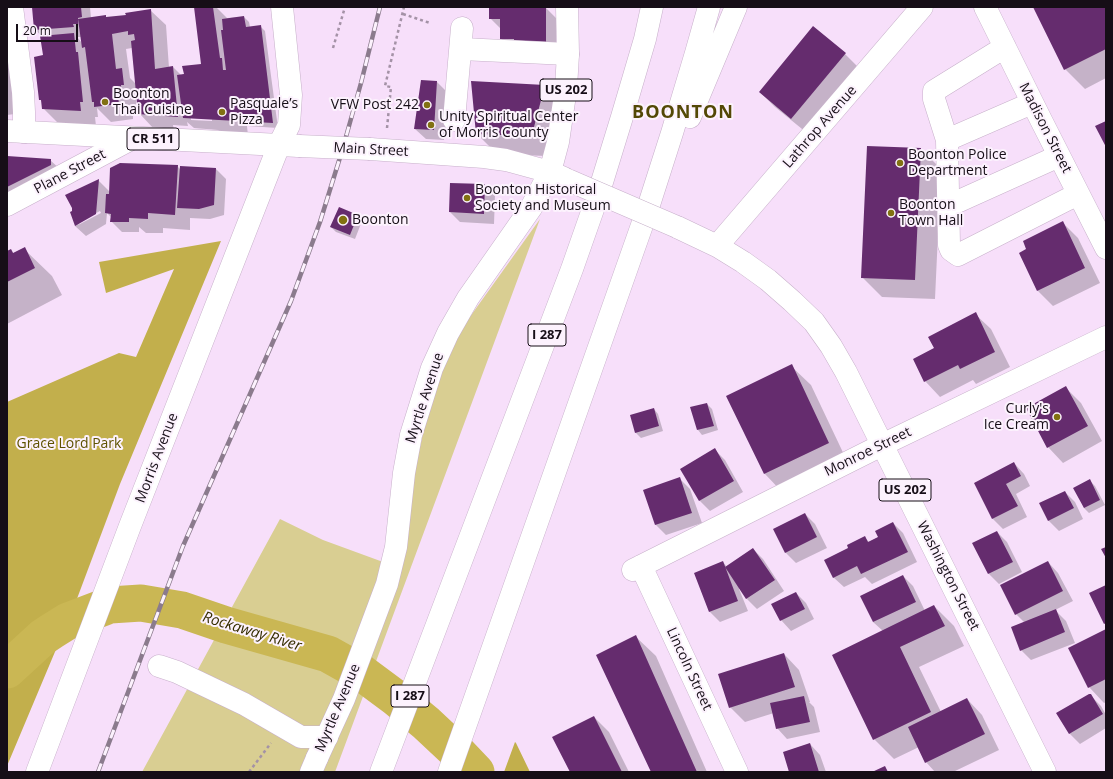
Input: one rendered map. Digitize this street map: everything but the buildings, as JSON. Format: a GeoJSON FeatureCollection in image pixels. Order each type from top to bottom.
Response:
{"type":"FeatureCollection","features":[{"type":"Feature","properties":{"kind":"main road"},"geometry":{"type":"LineString","coordinates":[[12,7],[23,92],[24,112],[15,132]]}},
{"type":"Feature","properties":{"kind":"main road","name":"Morris Avenue"},"geometry":{"type":"LineString","coordinates":[[37,772],[130,526],[289,146],[291,95],[282,7]]}},
{"type":"Feature","properties":{"kind":"main road","name":"Myrtle Avenue"},"geometry":{"type":"LineString","coordinates":[[314,765],[344,699],[388,584],[396,548],[404,473],[411,435],[432,368],[448,333],[468,298],[531,208],[559,176],[558,142],[563,116],[568,54],[567,7]]}},
{"type":"Feature","properties":{"kind":"main road","name":"I 287"},"geometry":{"type":"LineString","coordinates":[[381,772],[540,356],[598,195],[622,117],[652,7]]}},
{"type":"Feature","properties":{"kind":"main road"},"geometry":{"type":"LineString","coordinates":[[449,772],[621,284],[672,133],[709,7]]}},
{"type":"Feature","properties":{"kind":"main road"},"geometry":{"type":"LineString","coordinates":[[621,284],[736,7]]}},
{"type":"Feature","properties":{"kind":"main road","name":"Lathrop Avenue"},"geometry":{"type":"LineString","coordinates":[[717,246],[922,7]]}},
{"type":"Feature","properties":{"kind":"main road","name":"Madison Street"},"geometry":{"type":"LineString","coordinates":[[985,7],[1106,248]]}},
{"type":"Feature","properties":{"kind":"main road"},"geometry":{"type":"LineString","coordinates":[[454,120],[462,28]]}},
{"type":"Feature","properties":{"kind":"main road"},"geometry":{"type":"LineString","coordinates":[[1005,48],[934,91],[934,99],[947,140],[948,245],[951,250],[958,255],[1078,194]]}},
{"type":"Feature","properties":{"kind":"main road"},"geometry":{"type":"LineString","coordinates":[[461,49],[568,54]]}},
{"type":"Feature","properties":{"kind":"main road"},"geometry":{"type":"LineString","coordinates":[[947,140],[1032,103]]}},
{"type":"Feature","properties":{"kind":"main road","name":"Main Street"},"geometry":{"type":"LineString","coordinates":[[15,132],[370,149],[484,157],[506,160],[559,176],[717,246]]}},
{"type":"Feature","properties":{"kind":"main road","name":"Plane Street"},"geometry":{"type":"LineString","coordinates":[[7,205],[134,138]]}},
{"type":"Feature","properties":{"kind":"main road"},"geometry":{"type":"LineString","coordinates":[[948,206],[1059,156]]}},
{"type":"Feature","properties":{"kind":"main road","name":"Washington Street"},"geometry":{"type":"LineString","coordinates":[[717,246],[768,280],[792,301],[814,322],[831,346],[846,372],[1045,772]]}},
{"type":"Feature","properties":{"kind":"main road","name":"Monroe Street"},"geometry":{"type":"LineString","coordinates":[[637,568],[882,445],[1106,337]]}},
{"type":"Feature","properties":{"kind":"main road","name":"Lincoln Street"},"geometry":{"type":"LineString","coordinates":[[637,568],[737,772]]}},
{"type":"Feature","properties":{"kind":"main road"},"geometry":{"type":"LineString","coordinates":[[159,666],[177,672],[244,704],[301,737],[327,737]]}},
{"type":"Feature","properties":{"kind":"path"},"geometry":{"type":"LineString","coordinates":[[333,48],[345,7]]}},
{"type":"Feature","properties":{"kind":"path"},"geometry":{"type":"LineString","coordinates":[[387,131],[391,87],[385,86],[404,7]]}},
{"type":"Feature","properties":{"kind":"path"},"geometry":{"type":"LineString","coordinates":[[402,14],[430,23]]}},
{"type":"Feature","properties":{"kind":"path"},"geometry":{"type":"LineString","coordinates":[[250,772],[283,726]]}},
{"type":"Feature","properties":{"kind":"shaded area"},"geometry":{"type":"Polygon","coordinates":[[[540,219],[335,772],[142,772],[280,519],[323,540],[394,566],[439,360],[540,219]]]}},
{"type":"Feature","properties":{"kind":"shaded area"},"geometry":{"type":"Polygon","coordinates":[[[75,604],[57,647],[30,664],[7,686],[7,657],[25,641],[75,604]]]}},
{"type":"Feature","properties":{"kind":"green space","name":"Grace Lord Park"},"geometry":{"type":"Polygon","coordinates":[[[221,241],[120,484],[75,604],[25,641],[7,657],[7,402],[119,353],[136,357],[174,269],[106,293],[99,262],[221,241]]]}},
{"type":"Feature","properties":{"kind":"green space"},"geometry":{"type":"Polygon","coordinates":[[[57,647],[7,766],[7,686],[30,664],[57,647]]]}},
{"type":"Feature","properties":{"kind":"green space"},"geometry":{"type":"Polygon","coordinates":[[[515,742],[516,743],[530,772],[504,772],[515,742]]]}},
{"type":"Feature","properties":{"kind":"waterway","name":"Rockaway River"},"geometry":{"type":"LineString","coordinates":[[7,670],[43,637],[52,631],[68,621],[110,605],[141,603],[182,610],[226,625],[328,654],[362,673],[397,699],[426,723],[476,772]]}},
{"type":"Feature","properties":{"kind":"railway"},"geometry":{"type":"LineString","coordinates":[[98,772],[183,546],[291,301],[320,222],[342,151],[380,7]]}},
{"type":"Feature","properties":{"kind":"place","name":"Boonton Thai Cuisine"},"geometry":{"type":"Point","coordinates":[105,102]}},
{"type":"Feature","properties":{"kind":"place","name":"VFW Post 242"},"geometry":{"type":"Point","coordinates":[427,105]}},
{"type":"Feature","properties":{"kind":"place","name":"Pasquale’s Pizza"},"geometry":{"type":"Point","coordinates":[222,112]}},
{"type":"Feature","properties":{"kind":"place","name":"Unity Spiritual Center of Morris County"},"geometry":{"type":"Point","coordinates":[431,125]}},
{"type":"Feature","properties":{"kind":"place","name":"Boonton Police Department"},"geometry":{"type":"Point","coordinates":[900,163]}},
{"type":"Feature","properties":{"kind":"place","name":"Boonton Historical Society and Museum"},"geometry":{"type":"Point","coordinates":[467,198]}},
{"type":"Feature","properties":{"kind":"place","name":"Boonton Town Hall"},"geometry":{"type":"Point","coordinates":[891,213]}},
{"type":"Feature","properties":{"kind":"place","name":"Boonton"},"geometry":{"type":"Point","coordinates":[343,220]}},
{"type":"Feature","properties":{"kind":"place","name":"Curly's Ice Cream"},"geometry":{"type":"Point","coordinates":[1057,417]}},
{"type":"Feature","properties":{"kind":"district","name":"BOONTON"},"geometry":{"type":"Point","coordinates":[683,113]}}]}
